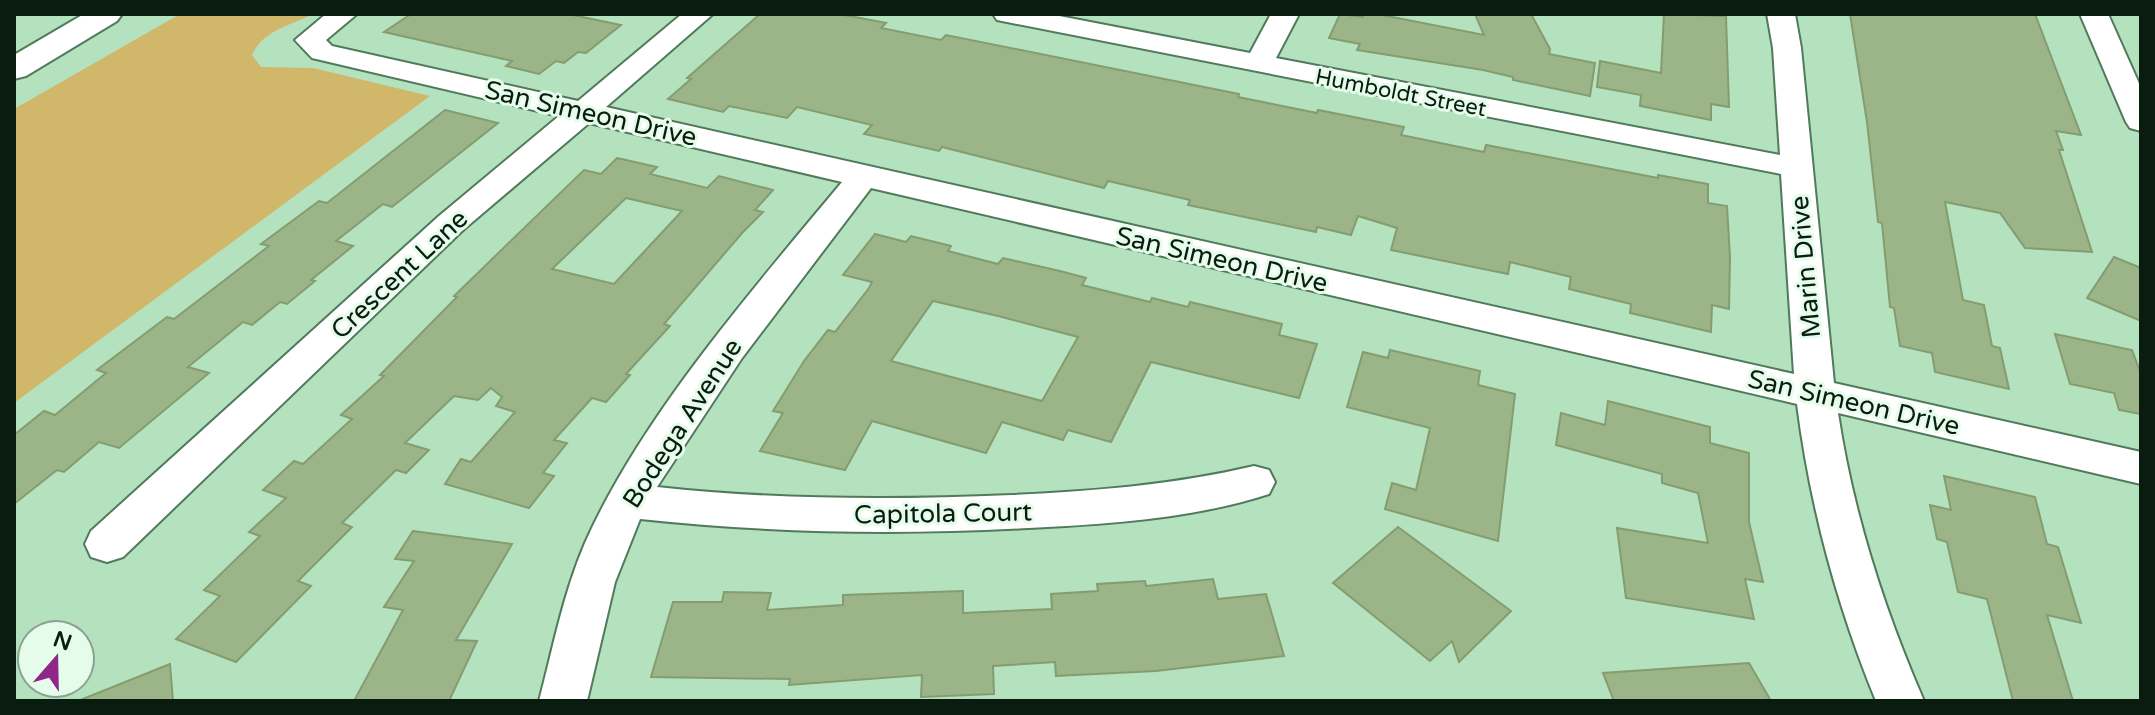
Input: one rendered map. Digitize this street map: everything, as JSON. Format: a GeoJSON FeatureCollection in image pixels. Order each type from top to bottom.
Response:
{"type":"FeatureCollection","features":[{"type":"Feature","properties":{"kind":"highway"},"geometry":{"type":"LineString","coordinates":[[14,58],[96,14]]}},
{"type":"Feature","properties":{"kind":"highway"},"geometry":{"type":"LineString","coordinates":[[14,69],[106,14]]}},
{"type":"Feature","properties":{"kind":"street","name":"San Simeon Drive"},"geometry":{"type":"LineString","coordinates":[[343,14],[309,40],[322,52],[2141,468]]}},
{"type":"Feature","properties":{"kind":"street","name":"Crescent Lane"},"geometry":{"type":"LineString","coordinates":[[107,544],[451,223],[699,14]]}},
{"type":"Feature","properties":{"kind":"street","name":"Humboldt Street"},"geometry":{"type":"LineString","coordinates":[[1007,14],[1797,168]]}},
{"type":"Feature","properties":{"kind":"street"},"geometry":{"type":"LineString","coordinates":[[1259,63],[1285,14]]}},
{"type":"Feature","properties":{"kind":"street","name":"Marin Drive"},"geometry":{"type":"LineString","coordinates":[[1781,14],[1787,48],[1815,392],[1823,449],[1848,555],[1872,635],[1900,701]]}},
{"type":"Feature","properties":{"kind":"street"},"geometry":{"type":"LineString","coordinates":[[2094,14],[2141,122]]}},
{"type":"Feature","properties":{"kind":"street","name":"Bodega Avenue"},"geometry":{"type":"LineString","coordinates":[[563,701],[591,584],[608,541],[629,501],[665,440],[719,362],[863,177]]}},
{"type":"Feature","properties":{"kind":"street","name":"Capitola Court"},"geometry":{"type":"LineString","coordinates":[[629,501],[735,513],[963,515],[1109,507],[1207,495],[1254,482]]}},
{"type":"Feature","properties":{"kind":"shaded area"},"geometry":{"type":"Polygon","coordinates":[[[180,14],[313,14],[263,40],[252,55],[261,67],[313,68],[430,96],[14,403],[14,109],[180,14]]]}},
{"type":"Feature","properties":{"kind":"building"},"geometry":{"type":"Polygon","coordinates":[[[411,14],[568,14],[621,25],[586,53],[578,52],[564,63],[556,61],[539,74],[506,66],[512,61],[384,32],[411,14]]]}},
{"type":"Feature","properties":{"kind":"building"},"geometry":{"type":"Polygon","coordinates":[[[760,14],[839,14],[886,23],[881,28],[941,40],[946,35],[1239,94],[1238,97],[1317,113],[1318,110],[1404,127],[1401,135],[1484,152],[1486,145],[1658,178],[1658,175],[1708,184],[1708,203],[1727,206],[1729,309],[1712,305],[1711,332],[1630,313],[1631,304],[1569,289],[1571,277],[1510,262],[1508,274],[1391,250],[1397,228],[1358,216],[1351,235],[1317,227],[1316,232],[1188,205],[1190,200],[1108,181],[1104,188],[942,147],[939,151],[864,134],[872,125],[797,107],[787,118],[729,106],[723,112],[668,99],[691,79],[687,78],[760,14]]]}},
{"type":"Feature","properties":{"kind":"building"},"geometry":{"type":"Polygon","coordinates":[[[1340,14],[1363,17],[1365,14],[1377,14],[1484,35],[1475,14],[1531,14],[1550,49],[1549,54],[1595,63],[1590,96],[1513,80],[1513,77],[1483,70],[1357,50],[1360,44],[1329,38],[1340,14]]]}},
{"type":"Feature","properties":{"kind":"building"},"geometry":{"type":"Polygon","coordinates":[[[1664,14],[1726,16],[1729,107],[1711,104],[1711,120],[1640,106],[1641,95],[1597,87],[1600,61],[1661,73],[1664,14]]]}},
{"type":"Feature","properties":{"kind":"building"},"geometry":{"type":"Polygon","coordinates":[[[1850,14],[2035,14],[2081,135],[2056,131],[2063,150],[2059,150],[2092,252],[2025,248],[2000,213],[1945,202],[1963,300],[1984,305],[1992,346],[2000,348],[2009,389],[1935,372],[1932,353],[1900,346],[1894,308],[1890,307],[1882,223],[1878,222],[1867,122],[1850,14]]]}},
{"type":"Feature","properties":{"kind":"building"},"geometry":{"type":"Polygon","coordinates":[[[445,110],[498,123],[392,207],[383,204],[336,241],[353,246],[287,304],[280,302],[252,325],[243,322],[188,367],[209,373],[119,448],[99,442],[64,472],[57,470],[14,504],[14,435],[44,411],[55,415],[106,373],[97,370],[167,317],[174,319],[269,246],[261,244],[319,201],[327,203],[445,110]]]}},
{"type":"Feature","properties":{"kind":"building"},"geometry":{"type":"Polygon","coordinates":[[[617,158],[657,167],[650,174],[707,188],[719,176],[773,190],[755,210],[763,212],[664,324],[670,326],[626,374],[630,375],[606,402],[592,398],[554,440],[567,443],[543,473],[554,476],[529,508],[445,484],[461,459],[471,462],[515,412],[496,406],[502,397],[491,388],[478,400],[454,396],[405,443],[429,450],[406,473],[396,470],[342,523],[352,527],[298,581],[311,586],[236,662],[176,639],[220,596],[204,590],[260,536],[249,532],[286,498],[263,490],[294,461],[303,464],[352,419],[341,415],[384,376],[380,375],[457,297],[454,296],[584,170],[601,174],[617,158]],[[626,198],[552,269],[614,284],[682,211],[626,198]]]}},
{"type":"Feature","properties":{"kind":"building"},"geometry":{"type":"Polygon","coordinates":[[[875,234],[906,242],[911,236],[951,246],[948,251],[998,264],[1003,258],[1086,278],[1082,285],[1150,302],[1152,298],[1188,307],[1190,302],[1282,324],[1279,335],[1317,344],[1299,398],[1151,362],[1111,442],[1068,430],[1063,440],[1002,422],[986,453],[872,421],[845,470],[760,451],[783,413],[773,411],[804,361],[828,330],[835,332],[872,282],[843,275],[875,234]],[[933,301],[891,361],[1042,401],[1078,337],[933,301]]]}},
{"type":"Feature","properties":{"kind":"building"},"geometry":{"type":"Polygon","coordinates":[[[2114,257],[2141,268],[2141,321],[2087,298],[2114,257]]]}},
{"type":"Feature","properties":{"kind":"building"},"geometry":{"type":"Polygon","coordinates":[[[2055,334],[2132,350],[2141,374],[2141,414],[2119,410],[2114,393],[2070,384],[2055,334]]]}},
{"type":"Feature","properties":{"kind":"building"},"geometry":{"type":"Polygon","coordinates":[[[1390,350],[1480,371],[1478,385],[1515,394],[1498,541],[1385,509],[1392,483],[1416,490],[1430,428],[1347,407],[1363,352],[1388,358],[1390,350]]]}},
{"type":"Feature","properties":{"kind":"building"},"geometry":{"type":"Polygon","coordinates":[[[1608,401],[1710,427],[1710,443],[1749,453],[1749,522],[1763,582],[1745,579],[1754,619],[1626,598],[1617,528],[1708,543],[1698,493],[1662,483],[1662,474],[1556,445],[1561,413],[1605,425],[1608,401]]]}},
{"type":"Feature","properties":{"kind":"building"},"geometry":{"type":"Polygon","coordinates":[[[1944,476],[2035,497],[2047,544],[2058,547],[2081,623],[2047,615],[2073,701],[2013,701],[1987,599],[1958,592],[1947,542],[1937,539],[1930,505],[1951,510],[1944,476]]]}},
{"type":"Feature","properties":{"kind":"building"},"geometry":{"type":"Polygon","coordinates":[[[1398,527],[1511,611],[1459,662],[1452,641],[1430,661],[1333,583],[1398,527]]]}},
{"type":"Feature","properties":{"kind":"building"},"geometry":{"type":"Polygon","coordinates":[[[413,531],[512,544],[456,640],[477,641],[449,701],[354,701],[403,610],[384,607],[414,561],[395,559],[413,531]]]}},
{"type":"Feature","properties":{"kind":"building"},"geometry":{"type":"Polygon","coordinates":[[[1213,579],[1218,599],[1266,594],[1284,656],[1156,671],[1056,676],[1055,662],[993,666],[994,694],[921,697],[922,675],[789,685],[790,679],[651,677],[673,602],[722,602],[724,592],[771,593],[767,610],[843,605],[843,595],[963,591],[963,613],[1052,609],[1051,594],[1098,591],[1097,584],[1145,581],[1146,586],[1213,579]]]}},
{"type":"Feature","properties":{"kind":"building"},"geometry":{"type":"Polygon","coordinates":[[[1749,663],[1771,701],[1614,701],[1603,673],[1749,663]]]}},
{"type":"Feature","properties":{"kind":"building"},"geometry":{"type":"Polygon","coordinates":[[[170,664],[173,701],[80,700],[96,699],[96,694],[170,664]]]}}]}
